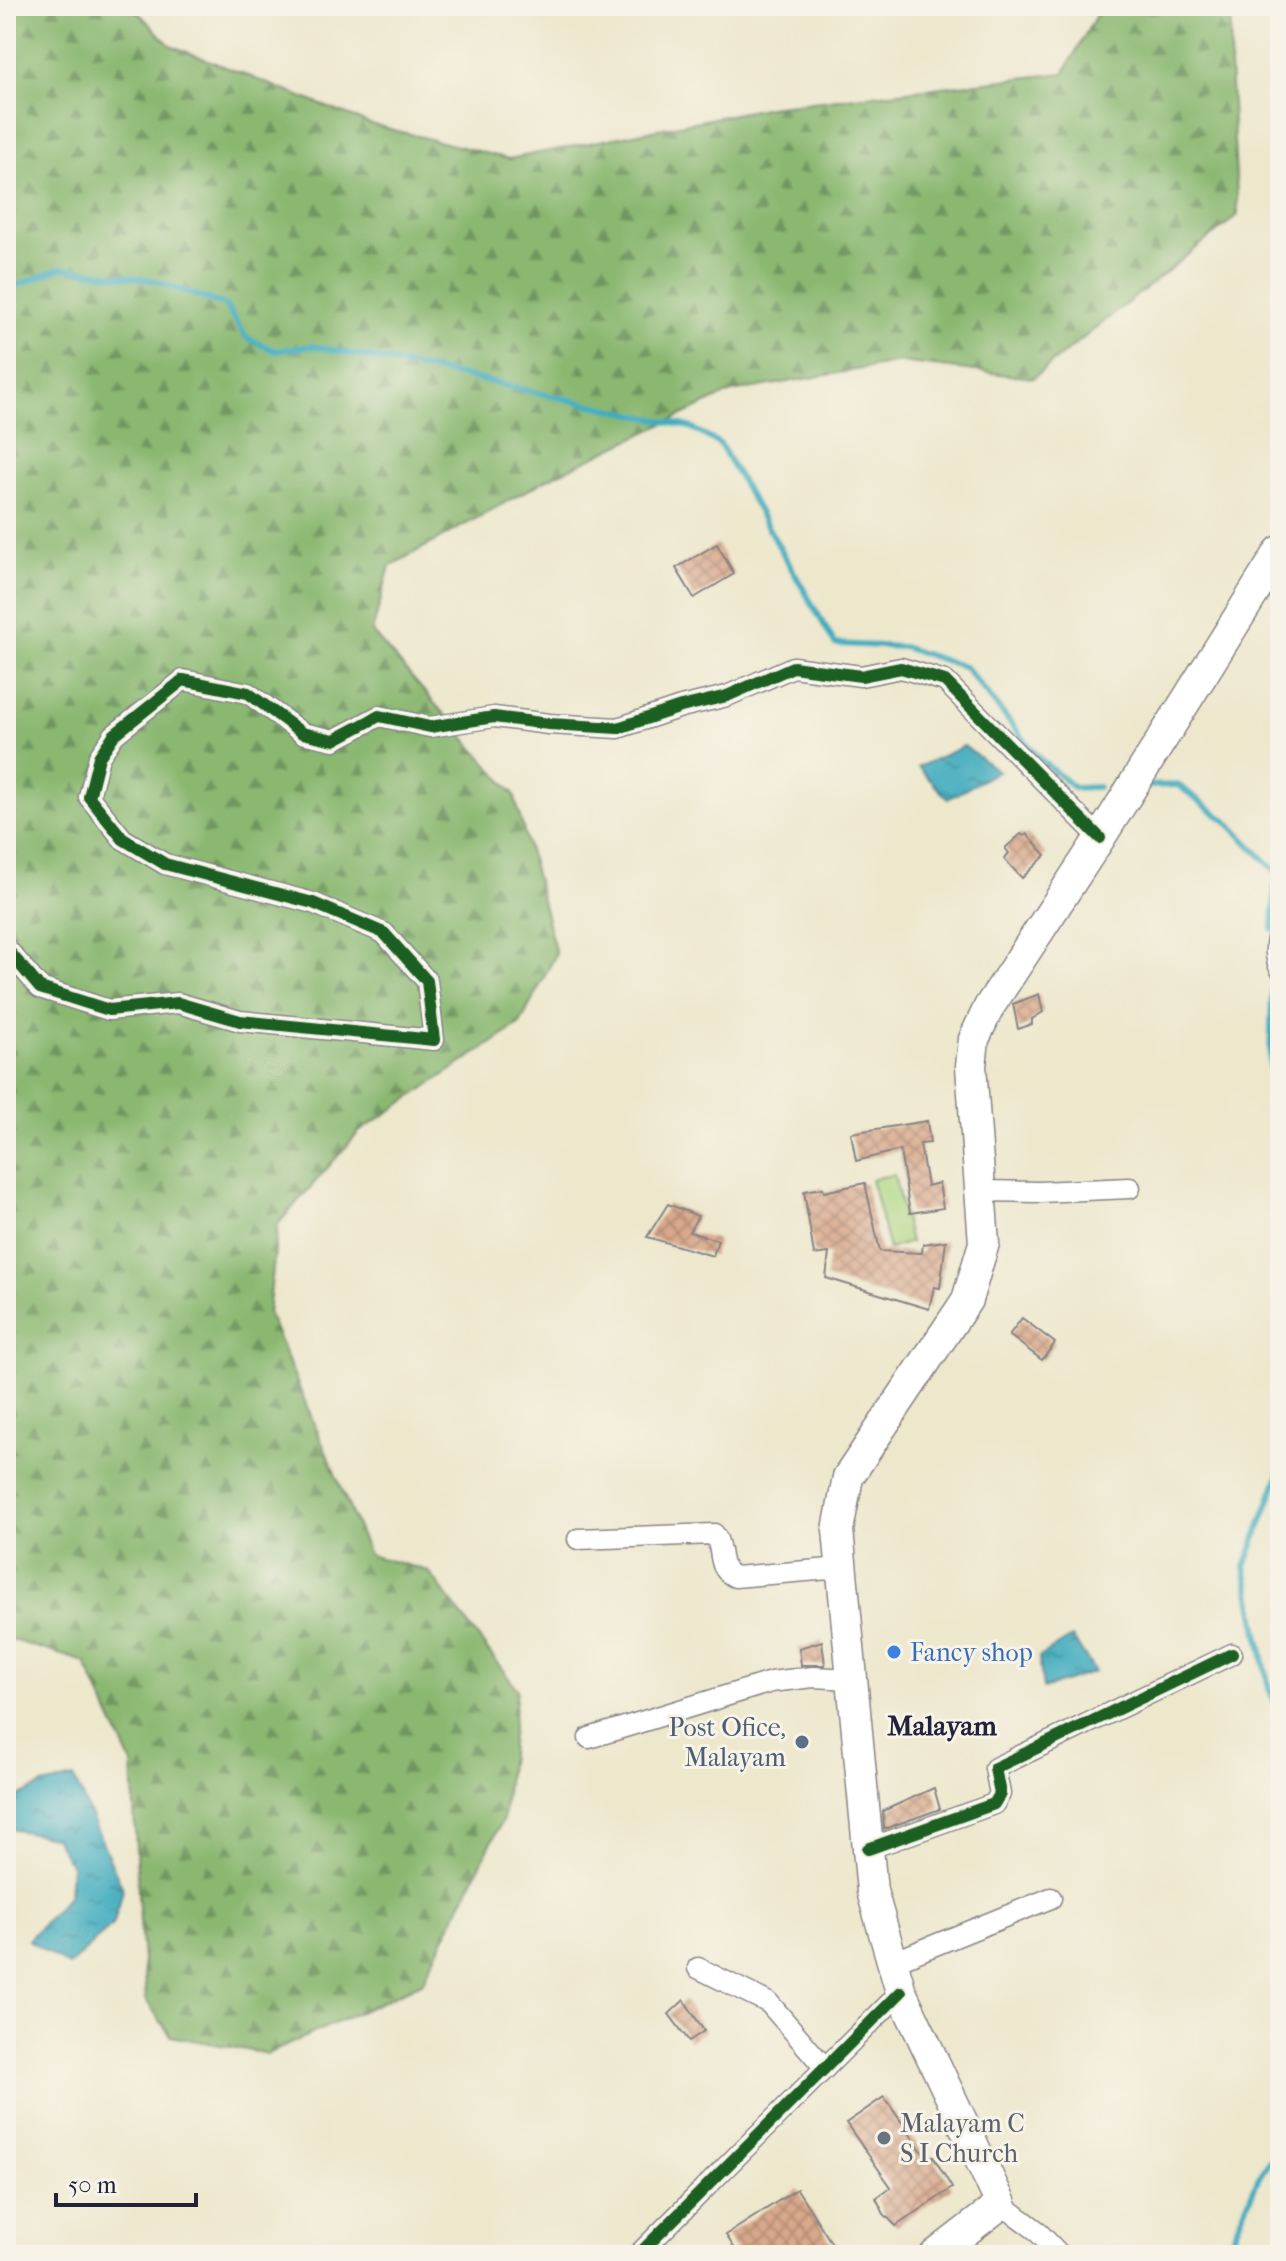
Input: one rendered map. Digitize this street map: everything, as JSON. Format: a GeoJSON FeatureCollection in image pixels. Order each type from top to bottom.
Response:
{"type":"FeatureCollection","features":[{"type":"Feature","properties":{"kind":"main road"},"geometry":{"type":"LineString","coordinates":[[935,2255],[1001,2204],[901,1992],[872,1891],[838,1530],[848,1477],[967,1300],[984,1243],[971,1066],[974,1039],[989,1007],[1100,838],[1280,551]]}},
{"type":"Feature","properties":{"kind":"street"},"geometry":{"type":"LineString","coordinates":[[6,948],[40,988],[109,1010],[178,1003],[240,1021],[434,1040],[427,981],[384,933],[313,903],[165,864],[123,839],[89,797],[99,757],[114,735],[183,680],[248,693],[302,733],[334,740],[379,716],[430,727],[494,717],[618,728],[681,707],[727,696],[793,667],[861,676],[901,668],[945,681],[1100,838]]}},
{"type":"Feature","properties":{"kind":"street"},"geometry":{"type":"LineString","coordinates":[[1280,930],[1276,939],[1277,964],[1280,968]]}},
{"type":"Feature","properties":{"kind":"street"},"geometry":{"type":"LineString","coordinates":[[6,976],[29,975]]}},
{"type":"Feature","properties":{"kind":"street"},"geometry":{"type":"LineString","coordinates":[[981,1191],[1130,1188]]}},
{"type":"Feature","properties":{"kind":"street"},"geometry":{"type":"LineString","coordinates":[[578,1539],[714,1534],[719,1541],[721,1566],[726,1573],[735,1577],[842,1568]]}},
{"type":"Feature","properties":{"kind":"street"},"geometry":{"type":"LineString","coordinates":[[868,1849],[994,1804],[1000,1794],[995,1768],[1232,1654]]}},
{"type":"Feature","properties":{"kind":"street"},"geometry":{"type":"LineString","coordinates":[[589,1738],[771,1682],[813,1677],[852,1679]]}},
{"type":"Feature","properties":{"kind":"street"},"geometry":{"type":"LineString","coordinates":[[893,1962],[1051,1898]]}},
{"type":"Feature","properties":{"kind":"street"},"geometry":{"type":"LineString","coordinates":[[698,1968],[769,2003],[825,2068]]}},
{"type":"Feature","properties":{"kind":"street"},"geometry":{"type":"LineString","coordinates":[[638,2255],[901,1992]]}},
{"type":"Feature","properties":{"kind":"street"},"geometry":{"type":"LineString","coordinates":[[1001,2204],[1036,2230],[1060,2255]]}},
{"type":"Feature","properties":{"kind":"green space"},"geometry":{"type":"Polygon","coordinates":[[[6,6],[132,6],[170,45],[370,124],[509,159],[769,107],[1064,73],[1101,6],[1231,6],[1230,66],[1238,215],[1033,378],[900,362],[731,392],[555,475],[390,566],[372,632],[514,794],[556,954],[520,1024],[359,1132],[278,1224],[268,1313],[369,1555],[428,1571],[517,1689],[503,1819],[422,1983],[268,2054],[171,2036],[146,2000],[132,1764],[85,1662],[6,1638],[6,6]]]}},
{"type":"Feature","properties":{"kind":"green space"},"geometry":{"type":"Polygon","coordinates":[[[894,1175],[910,1242],[889,1249],[871,1179],[894,1175]]]}},
{"type":"Feature","properties":{"kind":"water"},"geometry":{"type":"Polygon","coordinates":[[[964,746],[998,771],[948,799],[918,767],[964,746]]]}},
{"type":"Feature","properties":{"kind":"water"},"geometry":{"type":"Polygon","coordinates":[[[1072,1637],[1095,1672],[1043,1689],[1039,1657],[1072,1637]]]}},
{"type":"Feature","properties":{"kind":"water"},"geometry":{"type":"Polygon","coordinates":[[[74,1778],[123,1889],[114,1923],[69,1966],[28,1940],[69,1895],[71,1865],[54,1837],[15,1830],[6,1821],[6,1803],[42,1785],[74,1778]]]}},
{"type":"Feature","properties":{"kind":"building"},"geometry":{"type":"Polygon","coordinates":[[[717,544],[734,574],[694,598],[676,568],[717,544]]]}},
{"type":"Feature","properties":{"kind":"building"},"geometry":{"type":"Polygon","coordinates":[[[1021,834],[1027,834],[1046,855],[1022,878],[1004,859],[1009,853],[1005,848],[1021,834]]]}},
{"type":"Feature","properties":{"kind":"building"},"geometry":{"type":"Polygon","coordinates":[[[1039,994],[1043,1012],[1032,1019],[1032,1024],[1018,1029],[1013,1004],[1039,994]]]}},
{"type":"Feature","properties":{"kind":"building"},"geometry":{"type":"Polygon","coordinates":[[[927,1121],[930,1143],[920,1144],[927,1186],[939,1183],[943,1208],[910,1213],[900,1150],[856,1161],[851,1133],[927,1121]]]}},
{"type":"Feature","properties":{"kind":"building"},"geometry":{"type":"Polygon","coordinates":[[[865,1183],[880,1251],[922,1253],[923,1244],[946,1241],[940,1288],[934,1287],[929,1309],[826,1278],[829,1253],[814,1255],[804,1191],[823,1188],[824,1192],[865,1183]]]}},
{"type":"Feature","properties":{"kind":"building"},"geometry":{"type":"Polygon","coordinates":[[[668,1204],[698,1216],[689,1232],[718,1240],[713,1256],[647,1237],[668,1204]]]}},
{"type":"Feature","properties":{"kind":"building"},"geometry":{"type":"Polygon","coordinates":[[[1022,1318],[1055,1343],[1042,1360],[1009,1335],[1022,1318]]]}},
{"type":"Feature","properties":{"kind":"building"},"geometry":{"type":"Polygon","coordinates":[[[822,1641],[825,1665],[801,1665],[799,1648],[822,1641]]]}},
{"type":"Feature","properties":{"kind":"building"},"geometry":{"type":"Polygon","coordinates":[[[934,1788],[940,1809],[884,1829],[883,1811],[934,1788]]]}},
{"type":"Feature","properties":{"kind":"building"},"geometry":{"type":"Polygon","coordinates":[[[684,2000],[704,2031],[689,2041],[669,2014],[684,2000]]]}},
{"type":"Feature","properties":{"kind":"building"},"geometry":{"type":"Polygon","coordinates":[[[884,2097],[928,2160],[933,2156],[952,2188],[896,2226],[884,2214],[876,2198],[891,2187],[846,2123],[884,2097]]]}},
{"type":"Feature","properties":{"kind":"building"},"geometry":{"type":"Polygon","coordinates":[[[797,2189],[834,2247],[822,2255],[739,2255],[726,2235],[797,2189]]]}},
{"type":"Feature","properties":{"kind":"waterway"},"geometry":{"type":"LineString","coordinates":[[6,290],[61,268],[152,280],[225,305],[247,338],[275,351],[312,346],[690,427],[720,444],[835,644],[903,647],[965,667],[1040,759],[1074,788],[1098,787]]}},
{"type":"Feature","properties":{"kind":"waterway"},"geometry":{"type":"LineString","coordinates":[[1145,786],[1178,785],[1225,820],[1279,874]]}},
{"type":"Feature","properties":{"kind":"waterway"},"geometry":{"type":"LineString","coordinates":[[1273,930],[1275,886],[1280,872]]}},
{"type":"Feature","properties":{"kind":"waterway"},"geometry":{"type":"LineString","coordinates":[[1273,965],[1270,1063],[1280,1121]]}},
{"type":"Feature","properties":{"kind":"waterway"},"geometry":{"type":"LineString","coordinates":[[1280,1472],[1245,1567],[1269,1688],[1280,1714]]}},
{"type":"Feature","properties":{"kind":"waterway"},"geometry":{"type":"LineString","coordinates":[[1234,2255],[1230,2243],[1259,2177],[1280,2144]]}},
{"type":"Feature","properties":{"kind":"cycle path"},"geometry":{"type":"LineString","coordinates":[[6,948],[40,988],[109,1010],[178,1003],[240,1021],[434,1040],[427,981],[384,933],[313,903],[165,864],[123,839],[89,797],[99,757],[114,735],[183,680],[248,693],[302,733],[334,740],[379,716],[430,727],[494,717],[618,728],[681,707],[727,696],[793,667],[861,676],[901,668],[945,681],[1100,838]]}},
{"type":"Feature","properties":{"kind":"cycle path"},"geometry":{"type":"LineString","coordinates":[[868,1849],[994,1804],[1000,1794],[995,1768],[1232,1654]]}},
{"type":"Feature","properties":{"kind":"cycle path"},"geometry":{"type":"LineString","coordinates":[[638,2255],[901,1992]]}},
{"type":"Feature","properties":{"kind":"place","name":"Fancy shop"},"geometry":{"type":"Point","coordinates":[894,1652]}},
{"type":"Feature","properties":{"kind":"place","name":"Post Ofice, Malayam"},"geometry":{"type":"Point","coordinates":[802,1742]}},
{"type":"Feature","properties":{"kind":"place","name":"Malayam C S I Church"},"geometry":{"type":"Point","coordinates":[884,2138]}},
{"type":"Feature","properties":{"kind":"district","name":"Malayam"},"geometry":{"type":"Point","coordinates":[942,1725]}}]}
